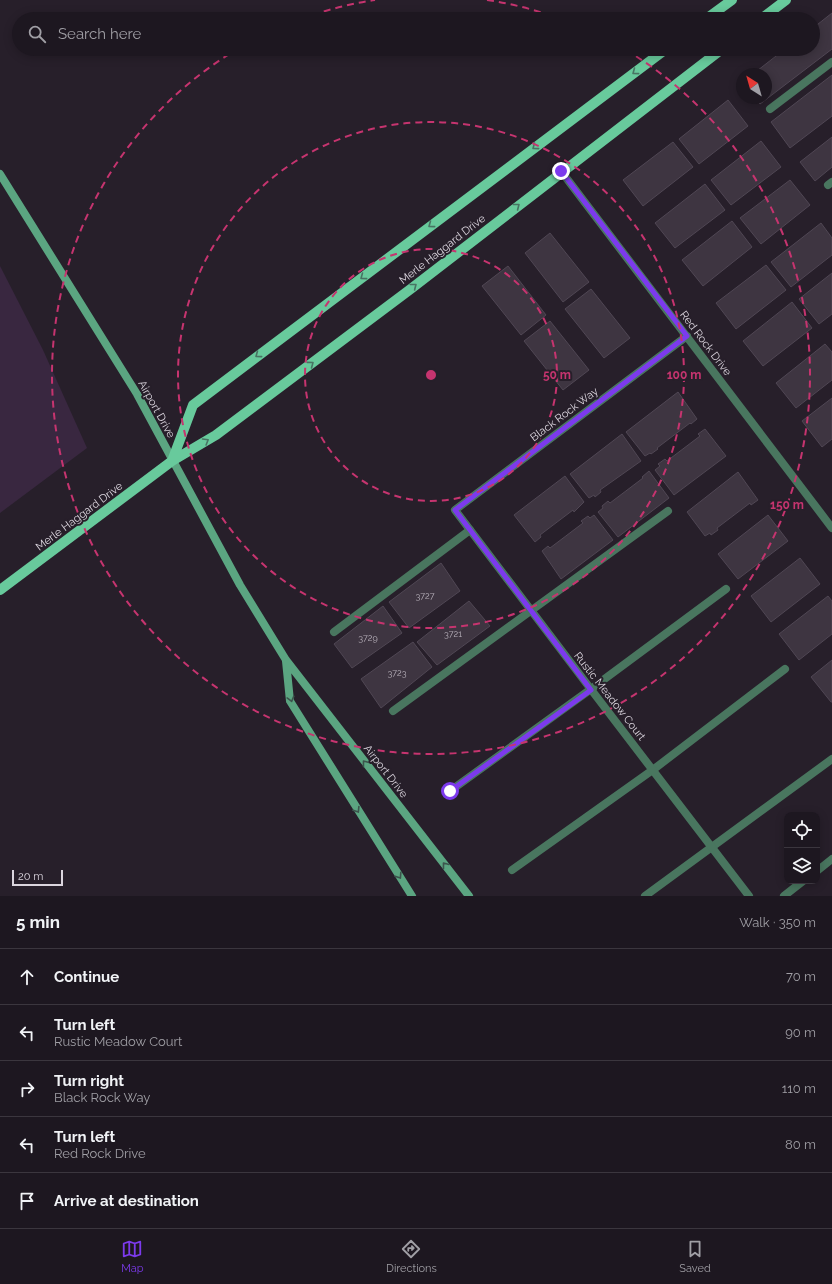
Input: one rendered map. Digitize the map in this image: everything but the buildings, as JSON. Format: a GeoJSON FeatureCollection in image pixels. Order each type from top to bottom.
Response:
{"type":"FeatureCollection","features":[{"type":"Feature","properties":{"kind":"main road"},"geometry":{"type":"LineString","coordinates":[[716,12],[732,0]]}},
{"type":"Feature","properties":{"kind":"main road"},"geometry":{"type":"LineString","coordinates":[[770,12],[786,0]]}},
{"type":"Feature","properties":{"kind":"main road"},"geometry":{"type":"LineString","coordinates":[[172,461],[193,405],[657,56]]}},
{"type":"Feature","properties":{"kind":"main road","name":"Merle Haggard Drive"},"geometry":{"type":"LineString","coordinates":[[0,590],[172,461],[216,435],[412,288],[561,171],[713,56]]}},
{"type":"Feature","properties":{"kind":"main road","name":"Airport Drive"},"geometry":{"type":"LineString","coordinates":[[0,174],[137,394],[240,585],[286,660],[469,896]]}},
{"type":"Feature","properties":{"kind":"main road","name":"Airport Drive"},"geometry":{"type":"LineString","coordinates":[[286,660],[290,701],[412,896]]}},
{"type":"Feature","properties":{"kind":"street"},"geometry":{"type":"LineString","coordinates":[[770,109],[832,62]]}},
{"type":"Feature","properties":{"kind":"street","name":"Red Rock Drive"},"geometry":{"type":"LineString","coordinates":[[561,171],[832,528]]}},
{"type":"Feature","properties":{"kind":"street","name":"Black Rock Way"},"geometry":{"type":"LineString","coordinates":[[455,510],[687,336]]}},
{"type":"Feature","properties":{"kind":"street","name":"Rustic Meadow Court"},"geometry":{"type":"LineString","coordinates":[[455,510],[529,610],[654,769],[749,896]]}},
{"type":"Feature","properties":{"kind":"street"},"geometry":{"type":"LineString","coordinates":[[393,711],[529,610],[668,511]]}},
{"type":"Feature","properties":{"kind":"street"},"geometry":{"type":"LineString","coordinates":[[334,632],[470,530]]}},
{"type":"Feature","properties":{"kind":"street"},"geometry":{"type":"LineString","coordinates":[[450,791],[591,690],[726,589]]}},
{"type":"Feature","properties":{"kind":"street"},"geometry":{"type":"LineString","coordinates":[[512,870],[654,769],[785,668]]}},
{"type":"Feature","properties":{"kind":"street"},"geometry":{"type":"LineString","coordinates":[[645,896],[832,759]]}},
{"type":"Feature","properties":{"kind":"street"},"geometry":{"type":"LineString","coordinates":[[820,869],[832,859]]}},
{"type":"Feature","properties":{"kind":"street"},"geometry":{"type":"LineString","coordinates":[[784,896],[799,884]]}},
{"type":"Feature","properties":{"kind":"shaded area"},"geometry":{"type":"Polygon","coordinates":[[[0,266],[43,350],[87,448],[0,513],[0,266]]]}},
{"type":"Feature","properties":{"kind":"route"},"geometry":{"type":"LineString","coordinates":[[450,791],[591,690],[529,610],[455,510],[687,336],[561,171]]}}]}
